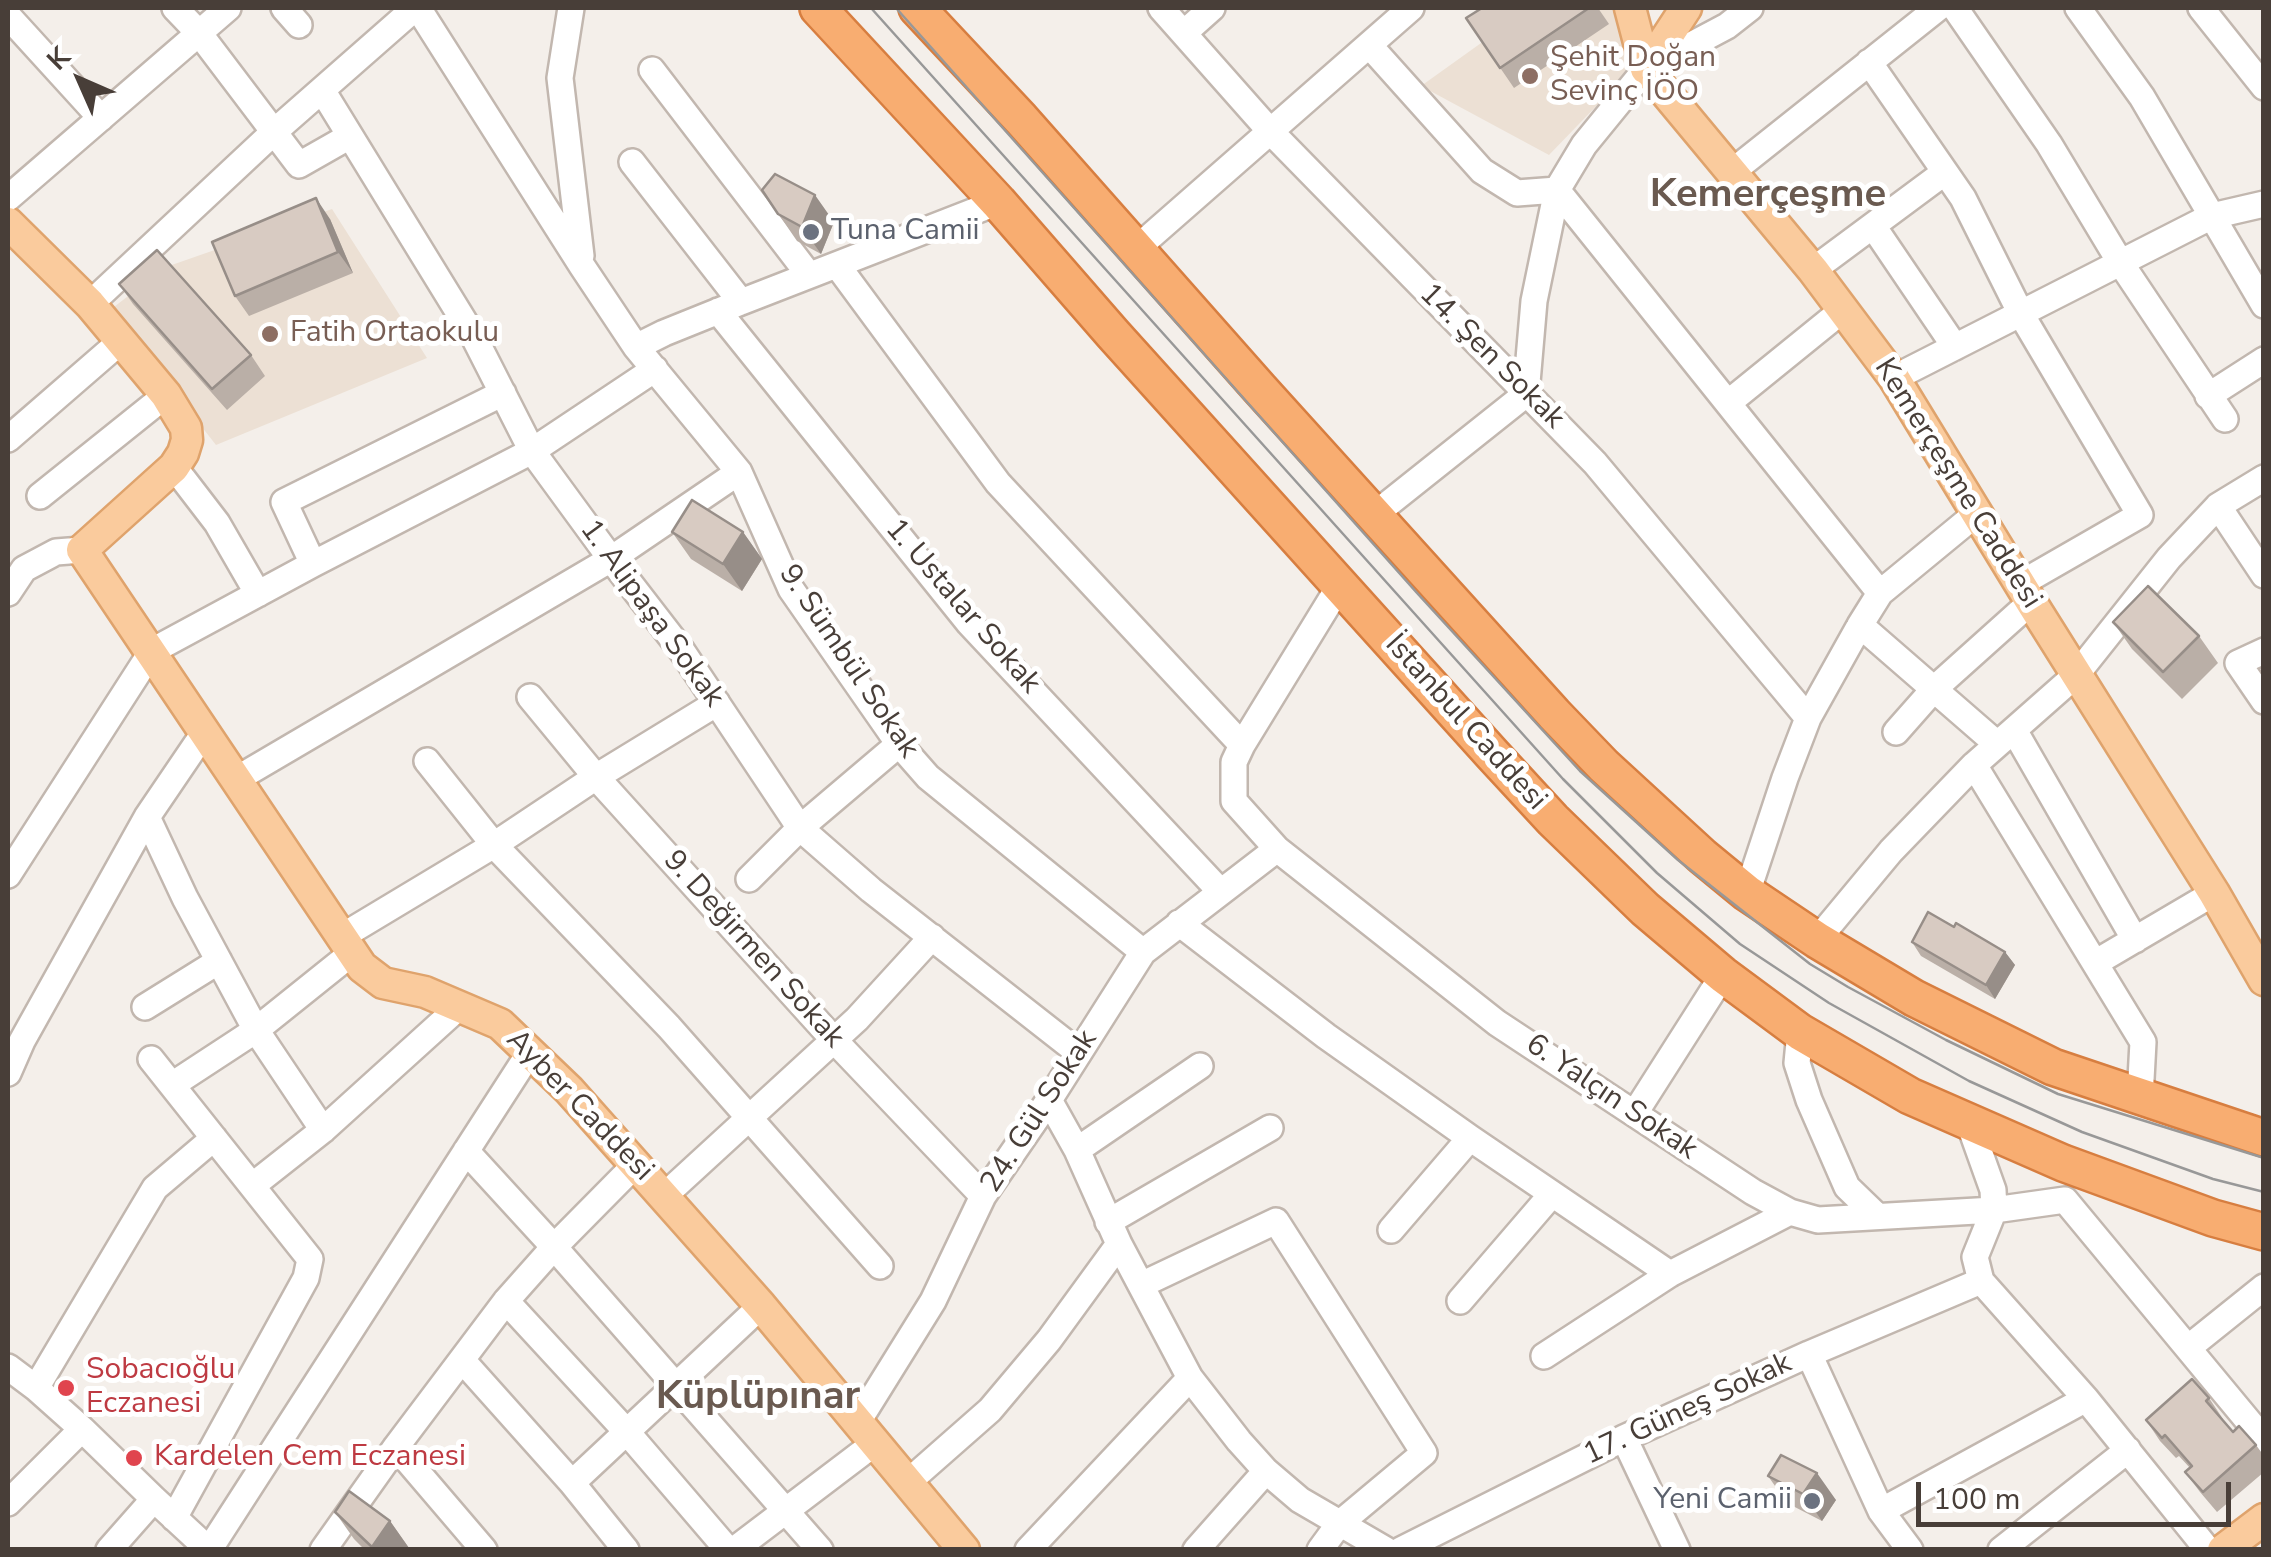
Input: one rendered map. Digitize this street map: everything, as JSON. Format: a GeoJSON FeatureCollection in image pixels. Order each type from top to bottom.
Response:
{"type":"FeatureCollection","features":[{"type":"Feature","properties":{"kind":"highway","name":"İstanbul Caddesi"},"geometry":{"type":"LineString","coordinates":[[818,8],[998,202],[1553,820],[1644,909],[1800,1032],[1886,1083],[1969,1123],[2111,1180],[2212,1218],[2264,1232]]}},
{"type":"Feature","properties":{"kind":"highway"},"geometry":{"type":"LineString","coordinates":[[917,8],[1604,766],[1747,893],[1914,998],[2052,1067],[2264,1138]]}},
{"type":"Feature","properties":{"kind":"main road","name":"Kemerçeşme Caddesi"},"geometry":{"type":"LineString","coordinates":[[1630,8],[1646,70],[1733,170],[1894,378],[2264,980]]}},
{"type":"Feature","properties":{"kind":"main road"},"geometry":{"type":"LineString","coordinates":[[1646,70],[1686,8]]}},
{"type":"Feature","properties":{"kind":"main road"},"geometry":{"type":"LineString","coordinates":[[8,223],[90,304],[166,395],[186,428],[187,440],[174,467],[82,550]]}},
{"type":"Feature","properties":{"kind":"main road","name":"Ayber Caddesi"},"geometry":{"type":"LineString","coordinates":[[82,550],[362,967],[382,983],[425,992],[500,1024],[530,1052],[569,1090],[762,1306],[964,1550]]}},
{"type":"Feature","properties":{"kind":"main road"},"geometry":{"type":"LineString","coordinates":[[2223,1550],[2264,1519]]}},
{"type":"Feature","properties":{"kind":"street"},"geometry":{"type":"LineString","coordinates":[[174,8],[199,33],[299,165],[350,136]]}},
{"type":"Feature","properties":{"kind":"street"},"geometry":{"type":"LineString","coordinates":[[8,198],[228,8]]}},
{"type":"Feature","properties":{"kind":"street"},"geometry":{"type":"LineString","coordinates":[[90,304],[275,131],[417,8]]}},
{"type":"Feature","properties":{"kind":"street","name":"9. Sümbül Sokak"},"geometry":{"type":"LineString","coordinates":[[417,8],[636,347],[739,472],[791,590],[899,744],[928,777],[1143,952]]}},
{"type":"Feature","properties":{"kind":"street"},"geometry":{"type":"LineString","coordinates":[[571,8],[560,78],[582,266]]}},
{"type":"Feature","properties":{"kind":"street","name":"14. Şen Sokak"},"geometry":{"type":"LineString","coordinates":[[1161,8],[1270,132],[1596,463],[1808,718]]}},
{"type":"Feature","properties":{"kind":"street"},"geometry":{"type":"LineString","coordinates":[[1184,33],[1212,8]]}},
{"type":"Feature","properties":{"kind":"street"},"geometry":{"type":"LineString","coordinates":[[1136,250],[1412,8]]}},
{"type":"Feature","properties":{"kind":"street"},"geometry":{"type":"LineString","coordinates":[[1374,514],[1526,394],[1534,301],[1557,190],[1584,144],[1646,70],[1727,26],[1750,8]]}},
{"type":"Feature","properties":{"kind":"street"},"geometry":{"type":"LineString","coordinates":[[1733,170],[1938,8]]}},
{"type":"Feature","properties":{"kind":"street"},"geometry":{"type":"LineString","coordinates":[[1956,8],[2049,144],[2120,262],[2225,419]]}},
{"type":"Feature","properties":{"kind":"street"},"geometry":{"type":"LineString","coordinates":[[2078,8],[2142,97],[2264,305]]}},
{"type":"Feature","properties":{"kind":"street"},"geometry":{"type":"LineString","coordinates":[[2201,8],[2264,87]]}},
{"type":"Feature","properties":{"kind":"street"},"geometry":{"type":"LineString","coordinates":[[8,16],[101,118]]}},
{"type":"Feature","properties":{"kind":"street"},"geometry":{"type":"LineString","coordinates":[[2230,42],[2264,48]]}},
{"type":"Feature","properties":{"kind":"street"},"geometry":{"type":"LineString","coordinates":[[1369,45],[1482,171],[1518,194],[1557,190]]}},
{"type":"Feature","properties":{"kind":"street"},"geometry":{"type":"LineString","coordinates":[[1869,62],[1963,198],[2022,314],[2140,516],[2026,593],[1896,732]]}},
{"type":"Feature","properties":{"kind":"street"},"geometry":{"type":"LineString","coordinates":[[652,70],[808,274]]}},
{"type":"Feature","properties":{"kind":"street","name":"1. Alipaşa Sokak"},"geometry":{"type":"LineString","coordinates":[[322,90],[475,339],[532,450],[610,560],[682,651],[800,828],[870,890],[1079,1053]]}},
{"type":"Feature","properties":{"kind":"street","name":"1. Ustalar Sokak"},"geometry":{"type":"LineString","coordinates":[[632,162],[730,306],[969,623],[1220,891]]}},
{"type":"Feature","properties":{"kind":"street"},"geometry":{"type":"LineString","coordinates":[[1813,270],[1945,172]]}},
{"type":"Feature","properties":{"kind":"street"},"geometry":{"type":"LineString","coordinates":[[1557,190],[1880,593]]}},
{"type":"Feature","properties":{"kind":"street"},"geometry":{"type":"LineString","coordinates":[[636,347],[808,274],[998,202]]}},
{"type":"Feature","properties":{"kind":"street"},"geometry":{"type":"LineString","coordinates":[[1894,378],[2212,216],[2264,204]]}},
{"type":"Feature","properties":{"kind":"street"},"geometry":{"type":"LineString","coordinates":[[1873,226],[1955,347]]}},
{"type":"Feature","properties":{"kind":"street"},"geometry":{"type":"LineString","coordinates":[[837,265],[998,483],[1242,744],[1340,584]]}},
{"type":"Feature","properties":{"kind":"street"},"geometry":{"type":"LineString","coordinates":[[1728,404],[1844,309]]}},
{"type":"Feature","properties":{"kind":"street"},"geometry":{"type":"LineString","coordinates":[[8,438],[121,341]]}},
{"type":"Feature","properties":{"kind":"street"},"geometry":{"type":"LineString","coordinates":[[2208,396],[2264,360]]}},
{"type":"Feature","properties":{"kind":"street"},"geometry":{"type":"LineString","coordinates":[[8,875],[152,651],[532,450],[655,369]]}},
{"type":"Feature","properties":{"kind":"street"},"geometry":{"type":"LineString","coordinates":[[313,564],[284,502],[503,393]]}},
{"type":"Feature","properties":{"kind":"street"},"geometry":{"type":"LineString","coordinates":[[40,496],[166,395]]}},
{"type":"Feature","properties":{"kind":"street"},"geometry":{"type":"LineString","coordinates":[[174,467],[217,523],[258,594]]}},
{"type":"Feature","properties":{"kind":"street"},"geometry":{"type":"LineString","coordinates":[[235,780],[610,560],[739,472]]}},
{"type":"Feature","properties":{"kind":"street"},"geometry":{"type":"LineString","coordinates":[[1817,940],[1891,851],[1974,765],[2076,675],[2169,558],[2218,506],[2264,478]]}},
{"type":"Feature","properties":{"kind":"street"},"geometry":{"type":"LineString","coordinates":[[2218,506],[2264,576]]}},
{"type":"Feature","properties":{"kind":"street"},"geometry":{"type":"LineString","coordinates":[[1747,893],[1808,718],[1860,625],[1880,593],[1976,514]]}},
{"type":"Feature","properties":{"kind":"street"},"geometry":{"type":"LineString","coordinates":[[8,593],[16,562],[82,550]]}},
{"type":"Feature","properties":{"kind":"street"},"geometry":{"type":"LineString","coordinates":[[1860,625],[1934,689],[2006,737],[2135,940]]}},
{"type":"Feature","properties":{"kind":"street"},"geometry":{"type":"LineString","coordinates":[[2264,652],[2238,663],[2264,701]]}},
{"type":"Feature","properties":{"kind":"street","name":"9. Değirmen Sokak"},"geometry":{"type":"LineString","coordinates":[[530,697],[596,776],[834,1040],[984,1196]]}},
{"type":"Feature","properties":{"kind":"street"},"geometry":{"type":"LineString","coordinates":[[172,1085],[256,1030],[347,944],[596,776],[717,702]]}},
{"type":"Feature","properties":{"kind":"street"},"geometry":{"type":"LineString","coordinates":[[8,1073],[147,817],[204,733]]}},
{"type":"Feature","properties":{"kind":"street"},"geometry":{"type":"LineString","coordinates":[[749,879],[800,828],[899,744]]}},
{"type":"Feature","properties":{"kind":"street","name":"6. Yalçın Sokak"},"geometry":{"type":"LineString","coordinates":[[1242,744],[1234,762],[1234,801],[1277,849],[1497,1023],[1752,1192],[1790,1212],[1818,1220],[1994,1210],[2065,1200],[2188,1348]]}},
{"type":"Feature","properties":{"kind":"street"},"geometry":{"type":"LineString","coordinates":[[427,762],[494,845],[669,1027],[880,1266]]}},
{"type":"Feature","properties":{"kind":"street"},"geometry":{"type":"LineString","coordinates":[[1974,765],[2143,1042],[2140,1098]]}},
{"type":"Feature","properties":{"kind":"street"},"geometry":{"type":"LineString","coordinates":[[147,817],[185,898],[256,1030],[323,1130]]}},
{"type":"Feature","properties":{"kind":"street","name":"24. Gül Sokak"},"geometry":{"type":"LineString","coordinates":[[867,1432],[984,1196],[1143,952],[1277,849]]}},
{"type":"Feature","properties":{"kind":"street"},"geometry":{"type":"LineString","coordinates":[[2095,963],[2214,894]]}},
{"type":"Feature","properties":{"kind":"street"},"geometry":{"type":"LineString","coordinates":[[1179,923],[1326,1036],[1670,1274]]}},
{"type":"Feature","properties":{"kind":"street"},"geometry":{"type":"LineString","coordinates":[[664,1196],[834,1040],[932,937]]}},
{"type":"Feature","properties":{"kind":"street"},"geometry":{"type":"LineString","coordinates":[[146,1007],[219,961]]}},
{"type":"Feature","properties":{"kind":"street"},"geometry":{"type":"LineString","coordinates":[[1635,1114],[1723,974]]}},
{"type":"Feature","properties":{"kind":"street"},"geometry":{"type":"LineString","coordinates":[[252,1186],[323,1130],[460,1006]]}},
{"type":"Feature","properties":{"kind":"street"},"geometry":{"type":"LineString","coordinates":[[1800,1032],[1797,1063],[1809,1100],[1846,1187],[1876,1215]]}},
{"type":"Feature","properties":{"kind":"street"},"geometry":{"type":"LineString","coordinates":[[8,1366],[82,1429],[209,1550],[530,1052]]}},
{"type":"Feature","properties":{"kind":"street"},"geometry":{"type":"LineString","coordinates":[[150,1059],[310,1258],[306,1278],[174,1518]]}},
{"type":"Feature","properties":{"kind":"street"},"geometry":{"type":"LineString","coordinates":[[1077,1150],[1200,1066]]}},
{"type":"Feature","properties":{"kind":"street"},"geometry":{"type":"LineString","coordinates":[[1050,1100],[1140,1286],[1190,1378],[1266,1471],[1300,1500],[1386,1550]]}},
{"type":"Feature","properties":{"kind":"street"},"geometry":{"type":"LineString","coordinates":[[1969,1123],[1994,1190],[1994,1210],[1975,1257],[1981,1281],[2086,1400],[2208,1550]]}},
{"type":"Feature","properties":{"kind":"street"},"geometry":{"type":"LineString","coordinates":[[907,1483],[990,1410],[1050,1340],[1114,1233],[1270,1128]]}},
{"type":"Feature","properties":{"kind":"street"},"geometry":{"type":"LineString","coordinates":[[36,1388],[155,1188],[214,1138]]}},
{"type":"Feature","properties":{"kind":"street"},"geometry":{"type":"LineString","coordinates":[[1391,1230],[1470,1138]]}},
{"type":"Feature","properties":{"kind":"street"},"geometry":{"type":"LineString","coordinates":[[466,1151],[820,1550]]}},
{"type":"Feature","properties":{"kind":"street"},"geometry":{"type":"LineString","coordinates":[[355,1550],[330,1540],[396,1447],[506,1302],[636,1164]]}},
{"type":"Feature","properties":{"kind":"street"},"geometry":{"type":"LineString","coordinates":[[1460,1301],[1552,1194]]}},
{"type":"Feature","properties":{"kind":"street"},"geometry":{"type":"LineString","coordinates":[[1544,1356],[1670,1274],[1790,1212]]}},
{"type":"Feature","properties":{"kind":"street"},"geometry":{"type":"LineString","coordinates":[[1140,1286],[1276,1221],[1424,1453],[1339,1524],[1320,1550]]}},
{"type":"Feature","properties":{"kind":"street","name":"17. Güneş Sokak"},"geometry":{"type":"LineString","coordinates":[[1401,1550],[1624,1438],[1981,1281]]}},
{"type":"Feature","properties":{"kind":"street"},"geometry":{"type":"LineString","coordinates":[[2264,1287],[2188,1348],[2264,1440]]}},
{"type":"Feature","properties":{"kind":"street"},"geometry":{"type":"LineString","coordinates":[[506,1302],[731,1550],[786,1512],[867,1432]]}},
{"type":"Feature","properties":{"kind":"street"},"geometry":{"type":"LineString","coordinates":[[572,1484],[762,1306]]}},
{"type":"Feature","properties":{"kind":"street"},"geometry":{"type":"LineString","coordinates":[[1809,1354],[1881,1510],[1910,1550]]}},
{"type":"Feature","properties":{"kind":"street"},"geometry":{"type":"LineString","coordinates":[[462,1360],[626,1550]]}},
{"type":"Feature","properties":{"kind":"street"},"geometry":{"type":"LineString","coordinates":[[1028,1550],[1190,1378]]}},
{"type":"Feature","properties":{"kind":"street"},"geometry":{"type":"LineString","coordinates":[[1881,1510],[2086,1400]]}},
{"type":"Feature","properties":{"kind":"street"},"geometry":{"type":"LineString","coordinates":[[8,1504],[82,1429]]}},
{"type":"Feature","properties":{"kind":"street"},"geometry":{"type":"LineString","coordinates":[[1624,1438],[1677,1550]]}},
{"type":"Feature","properties":{"kind":"street"},"geometry":{"type":"LineString","coordinates":[[396,1447],[484,1550]]}},
{"type":"Feature","properties":{"kind":"street"},"geometry":{"type":"LineString","coordinates":[[2001,1550],[2128,1450]]}},
{"type":"Feature","properties":{"kind":"street"},"geometry":{"type":"LineString","coordinates":[[1196,1550],[1266,1471]]}},
{"type":"Feature","properties":{"kind":"street"},"geometry":{"type":"LineString","coordinates":[[110,1550],[154,1500]]}},
{"type":"Feature","properties":{"kind":"shaded area","name":"Şehit Doğan Sevinç İÖO"},"geometry":{"type":"Polygon","coordinates":[[[1530,8],[1621,8],[1635,66],[1549,155],[1421,86],[1530,8]]]}},
{"type":"Feature","properties":{"kind":"shaded area","name":"Fatih Ortaokulu"},"geometry":{"type":"Polygon","coordinates":[[[332,209],[427,358],[216,445],[110,310],[166,267],[332,209]]]}},
{"type":"Feature","properties":{"kind":"building"},"geometry":{"type":"Polygon","coordinates":[[[1482,8],[1589,8],[1500,68],[1466,18],[1482,8]]]}},
{"type":"Feature","properties":{"kind":"building"},"geometry":{"type":"Polygon","coordinates":[[[775,174],[815,195],[802,227],[778,214],[762,190],[775,174]]]}},
{"type":"Feature","properties":{"kind":"building"},"geometry":{"type":"Polygon","coordinates":[[[316,198],[338,252],[235,296],[212,242],[316,198]]]}},
{"type":"Feature","properties":{"kind":"building"},"geometry":{"type":"Polygon","coordinates":[[[157,250],[251,355],[212,389],[119,284],[157,250]]]}},
{"type":"Feature","properties":{"kind":"building"},"geometry":{"type":"Polygon","coordinates":[[[692,500],[743,532],[723,564],[672,532],[692,500]]]}},
{"type":"Feature","properties":{"kind":"building"},"geometry":{"type":"Polygon","coordinates":[[[2148,586],[2199,636],[2163,672],[2113,622],[2148,586]]]}},
{"type":"Feature","properties":{"kind":"building"},"geometry":{"type":"Polygon","coordinates":[[[1928,912],[1954,927],[1956,923],[2005,952],[1986,985],[1912,942],[1928,912]]]}},
{"type":"Feature","properties":{"kind":"building"},"geometry":{"type":"Polygon","coordinates":[[[2192,1379],[2233,1432],[2239,1426],[2256,1445],[2203,1492],[2185,1472],[2192,1466],[2146,1420],[2192,1379]]]}},
{"type":"Feature","properties":{"kind":"building"},"geometry":{"type":"Polygon","coordinates":[[[1781,1455],[1817,1473],[1803,1494],[1768,1476],[1781,1455]]]}},
{"type":"Feature","properties":{"kind":"building"},"geometry":{"type":"Polygon","coordinates":[[[349,1491],[390,1521],[372,1547],[335,1512],[349,1491]]]}},
{"type":"Feature","properties":{"kind":"tram line"},"geometry":{"type":"LineString","coordinates":[[871,8],[1563,779],[1657,873],[1740,944],[1829,1003],[1969,1081],[2082,1132],[2213,1179],[2264,1192]]}},
{"type":"Feature","properties":{"kind":"tram line"},"geometry":{"type":"LineString","coordinates":[[896,8],[1580,771],[1678,860],[1810,964],[1946,1040],[2058,1094],[2264,1158]]}},
{"type":"Feature","properties":{"kind":"place","name":"Şehit Doğan Sevinç İÖO"},"geometry":{"type":"Point","coordinates":[1530,76]}},
{"type":"Feature","properties":{"kind":"place","name":"Tuna Camii"},"geometry":{"type":"Point","coordinates":[811,232]}},
{"type":"Feature","properties":{"kind":"place","name":"Fatih Ortaokulu"},"geometry":{"type":"Point","coordinates":[270,334]}},
{"type":"Feature","properties":{"kind":"place","name":"Sobacıoğlu Eczanesi"},"geometry":{"type":"Point","coordinates":[66,1388]}},
{"type":"Feature","properties":{"kind":"place","name":"Kardelen Cem Eczanesi"},"geometry":{"type":"Point","coordinates":[134,1458]}},
{"type":"Feature","properties":{"kind":"place","name":"Yeni Camii"},"geometry":{"type":"Point","coordinates":[1812,1501]}},
{"type":"Feature","properties":{"kind":"district","name":"Kemerçeşme"},"geometry":{"type":"Point","coordinates":[1768,196]}},
{"type":"Feature","properties":{"kind":"district","name":"Küplüpınar"},"geometry":{"type":"Point","coordinates":[758,1398]}}]}
